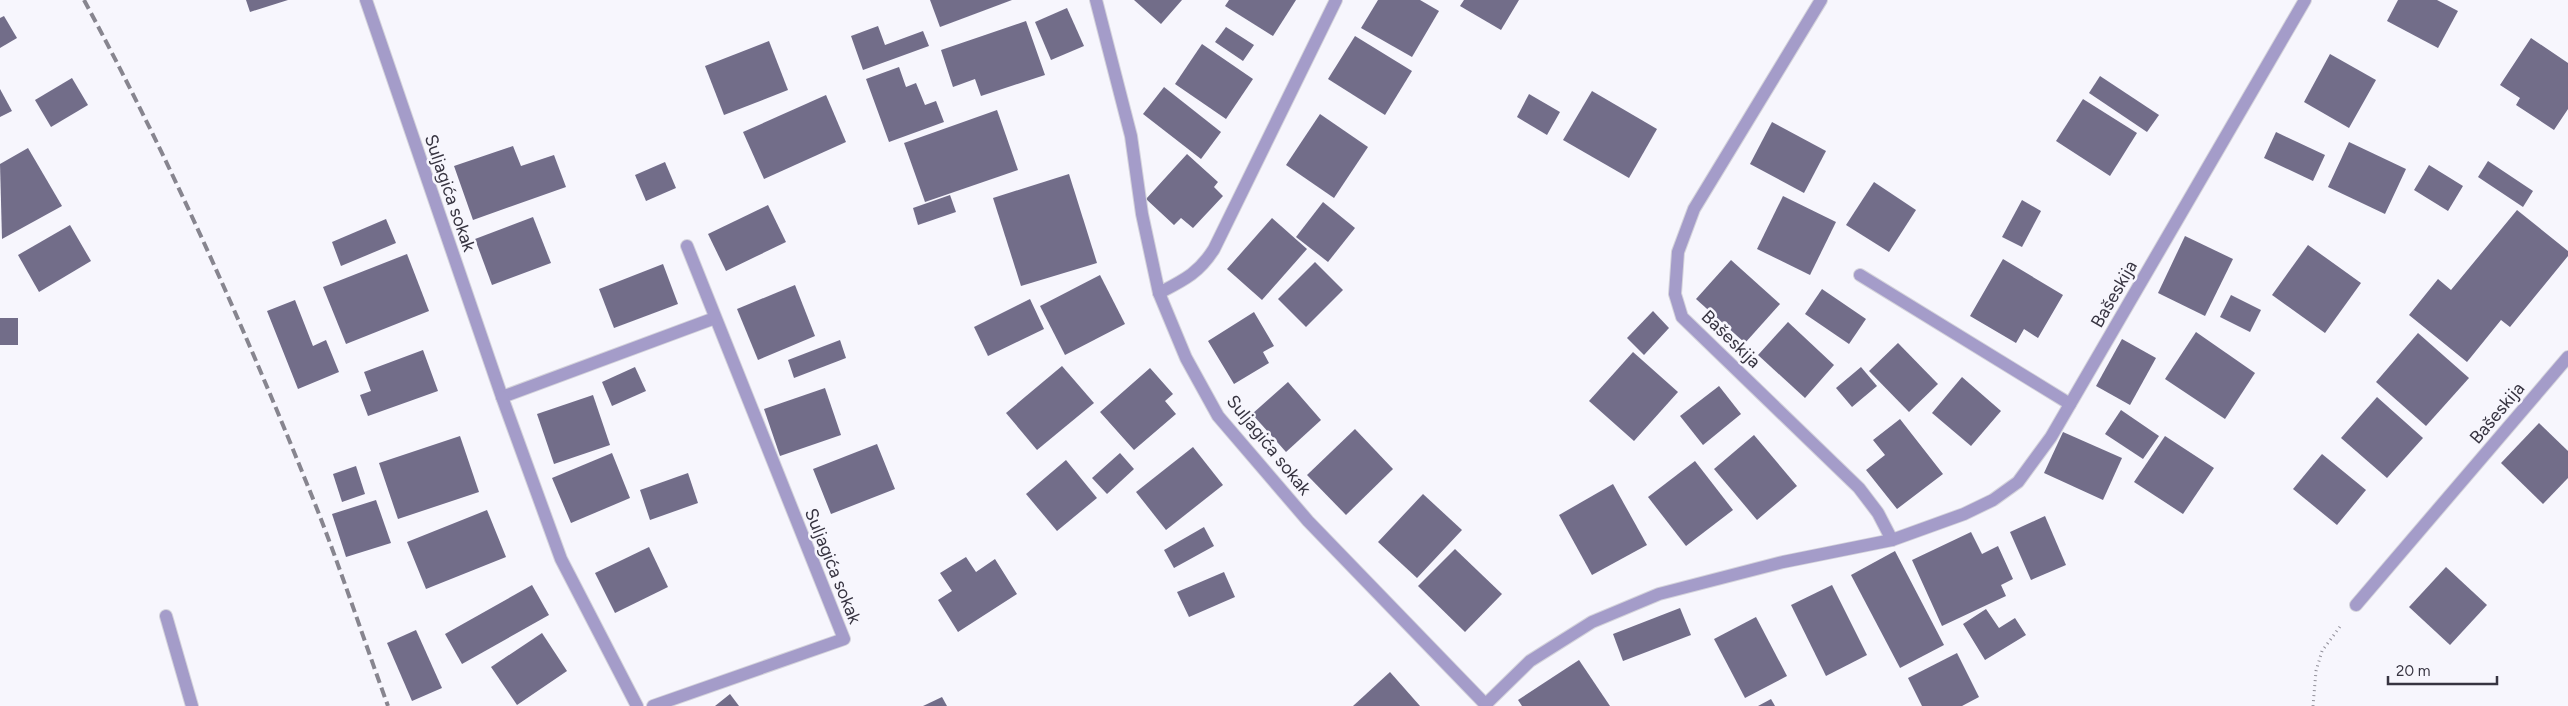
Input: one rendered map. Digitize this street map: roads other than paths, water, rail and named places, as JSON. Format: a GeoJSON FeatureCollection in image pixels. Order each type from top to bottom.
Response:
{"type":"FeatureCollection","features":[{"type":"Feature","properties":{"kind":"street","name":"Suljagića sokak"},"geometry":{"type":"LineString","coordinates":[[366,0],[502,397],[561,559],[637,706]]}},
{"type":"Feature","properties":{"kind":"street","name":"Suljagića sokak"},"geometry":{"type":"LineString","coordinates":[[1096,0],[1131,136],[1142,214],[1160,293],[1186,358],[1218,416],[1308,521],[1486,705]]}},
{"type":"Feature","properties":{"kind":"street"},"geometry":{"type":"LineString","coordinates":[[1160,293],[1185,280],[1204,265],[1214,249],[1336,0]]}},
{"type":"Feature","properties":{"kind":"street","name":"Bašeskija"},"geometry":{"type":"LineString","coordinates":[[1821,0],[1694,209],[1678,252],[1674,294],[1682,317],[1859,488],[1878,513],[1892,540]]}},
{"type":"Feature","properties":{"kind":"street","name":"Bašeskija"},"geometry":{"type":"LineString","coordinates":[[1486,705],[1530,661],[1592,622],[1659,594],[1783,562],[1892,540],[1979,507],[1993,500],[2018,482],[2051,437],[2305,0]]}},
{"type":"Feature","properties":{"kind":"street","name":"Suljagića sokak"},"geometry":{"type":"LineString","coordinates":[[653,706],[844,639],[687,246]]}},
{"type":"Feature","properties":{"kind":"street"},"geometry":{"type":"LineString","coordinates":[[1860,275],[2070,404]]}},
{"type":"Feature","properties":{"kind":"street"},"geometry":{"type":"LineString","coordinates":[[502,397],[715,318]]}},
{"type":"Feature","properties":{"kind":"street","name":"Bašeskija"},"geometry":{"type":"LineString","coordinates":[[2356,605],[2568,357]]}},
{"type":"Feature","properties":{"kind":"street"},"geometry":{"type":"LineString","coordinates":[[166,616],[192,706]]}},
{"type":"Feature","properties":{"kind":"railway"},"geometry":{"type":"LineString","coordinates":[[84,0],[145,118],[230,300],[318,511],[388,706]]}}]}
